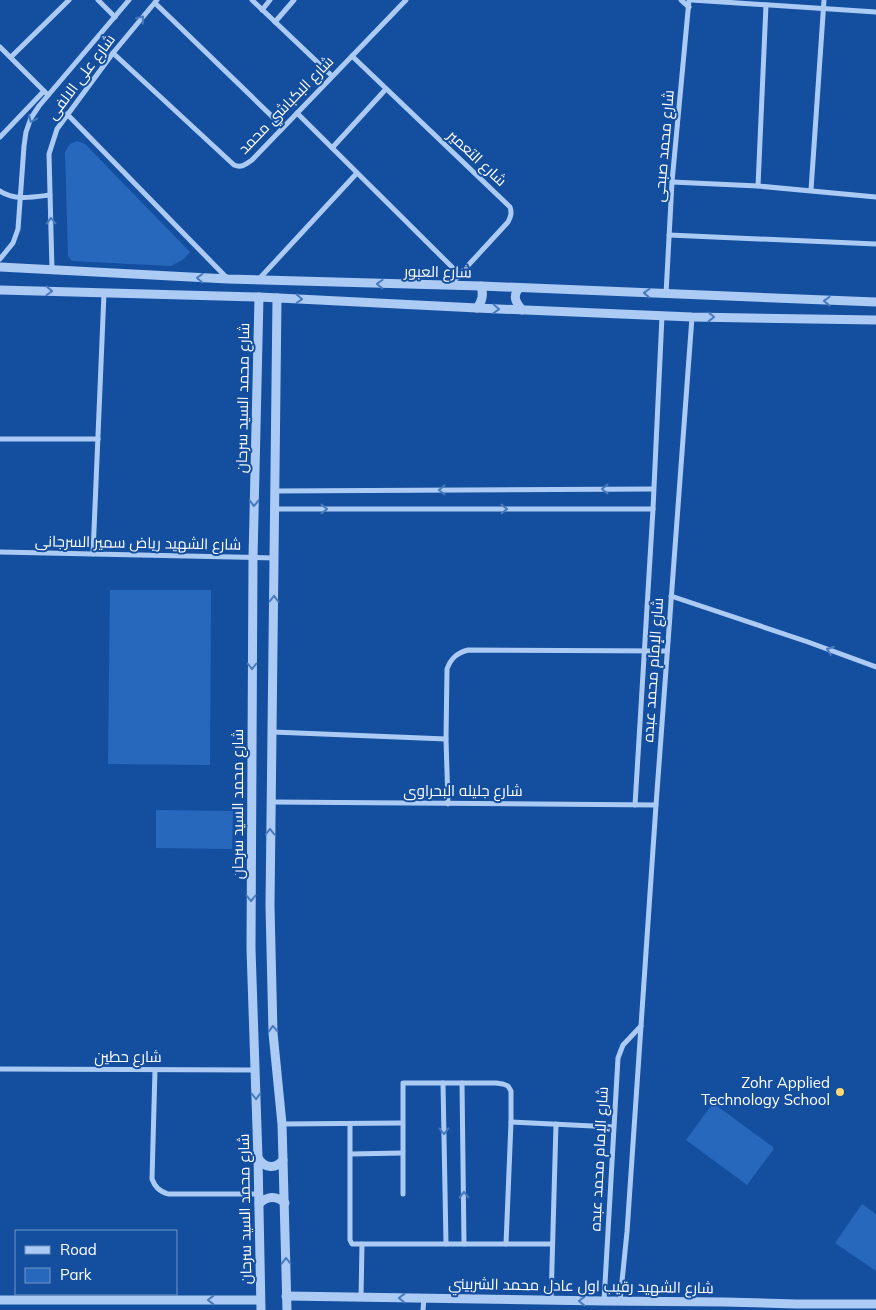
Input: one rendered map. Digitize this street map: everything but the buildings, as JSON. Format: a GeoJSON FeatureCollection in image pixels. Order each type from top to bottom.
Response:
{"type":"FeatureCollection","features":[{"type":"Feature","properties":{"kind":"street"},"geometry":{"type":"LineString","coordinates":[[11,57],[69,0]]}},
{"type":"Feature","properties":{"kind":"street"},"geometry":{"type":"LineString","coordinates":[[98,0],[115,17]]}},
{"type":"Feature","properties":{"kind":"street","name":"شارع على الالفى"},"geometry":{"type":"LineString","coordinates":[[0,259],[13,243],[18,229],[19,198],[26,132],[35,112],[46,93],[129,0]]}},
{"type":"Feature","properties":{"kind":"street"},"geometry":{"type":"LineString","coordinates":[[252,0],[332,76]]}},
{"type":"Feature","properties":{"kind":"street"},"geometry":{"type":"LineString","coordinates":[[262,10],[270,0]]}},
{"type":"Feature","properties":{"kind":"street"},"geometry":{"type":"LineString","coordinates":[[274,22],[294,0]]}},
{"type":"Feature","properties":{"kind":"street","name":"شارع البكباشي محمد"},"geometry":{"type":"LineString","coordinates":[[113,53],[234,165],[240,167],[252,160],[406,0]]}},
{"type":"Feature","properties":{"kind":"street"},"geometry":{"type":"LineString","coordinates":[[681,0],[689,7]]}},
{"type":"Feature","properties":{"kind":"street"},"geometry":{"type":"LineString","coordinates":[[691,0],[876,12]]}},
{"type":"Feature","properties":{"kind":"street","name":"شارع محمد صبحى"},"geometry":{"type":"LineString","coordinates":[[666,294],[672,182],[691,0]]}},
{"type":"Feature","properties":{"kind":"street"},"geometry":{"type":"LineString","coordinates":[[811,190],[824,0]]}},
{"type":"Feature","properties":{"kind":"street"},"geometry":{"type":"LineString","coordinates":[[156,1],[283,127]]}},
{"type":"Feature","properties":{"kind":"street","name":"شارع على الالفى"},"geometry":{"type":"LineString","coordinates":[[52,270],[49,154],[57,130],[113,53],[156,1]]}},
{"type":"Feature","properties":{"kind":"street"},"geometry":{"type":"LineString","coordinates":[[758,186],[766,5]]}},
{"type":"Feature","properties":{"kind":"street"},"geometry":{"type":"LineString","coordinates":[[0,47],[46,93],[0,137]]}},
{"type":"Feature","properties":{"kind":"street","name":"شارع التعمير"},"geometry":{"type":"LineString","coordinates":[[352,56],[506,203],[512,212],[508,222],[449,286]]}},
{"type":"Feature","properties":{"kind":"street"},"geometry":{"type":"LineString","coordinates":[[332,148],[386,89]]}},
{"type":"Feature","properties":{"kind":"street"},"geometry":{"type":"LineString","coordinates":[[297,113],[460,275]]}},
{"type":"Feature","properties":{"kind":"street"},"geometry":{"type":"LineString","coordinates":[[67,114],[228,279]]}},
{"type":"Feature","properties":{"kind":"street"},"geometry":{"type":"LineString","coordinates":[[259,280],[357,173]]}},
{"type":"Feature","properties":{"kind":"street"},"geometry":{"type":"LineString","coordinates":[[672,182],[758,186],[876,197]]}},
{"type":"Feature","properties":{"kind":"street"},"geometry":{"type":"LineString","coordinates":[[0,191],[19,198],[50,195]]}},
{"type":"Feature","properties":{"kind":"street"},"geometry":{"type":"LineString","coordinates":[[669,236],[876,244]]}},
{"type":"Feature","properties":{"kind":"street","name":"شارع العبور"},"geometry":{"type":"LineString","coordinates":[[0,267],[228,279],[481,286],[876,302]]}},
{"type":"Feature","properties":{"kind":"street"},"geometry":{"type":"LineString","coordinates":[[477,308],[483,297],[481,286]]}},
{"type":"Feature","properties":{"kind":"street"},"geometry":{"type":"LineString","coordinates":[[519,288],[515,298],[522,310]]}},
{"type":"Feature","properties":{"kind":"street"},"geometry":{"type":"LineString","coordinates":[[0,290],[259,297],[692,317],[876,320]]}},
{"type":"Feature","properties":{"kind":"street"},"geometry":{"type":"LineString","coordinates":[[93,554],[104,293]]}},
{"type":"Feature","properties":{"kind":"street","name":"شارع محمد السيد سرحان"},"geometry":{"type":"LineString","coordinates":[[259,297],[253,558],[251,948],[261,1310]]}},
{"type":"Feature","properties":{"kind":"street"},"geometry":{"type":"LineString","coordinates":[[277,298],[270,802],[270,959],[282,1124],[287,1310]]}},
{"type":"Feature","properties":{"kind":"street"},"geometry":{"type":"LineString","coordinates":[[855,320],[861,311],[856,302]]}},
{"type":"Feature","properties":{"kind":"street","name":"شارع الإمام محمد عبده"},"geometry":{"type":"LineString","coordinates":[[635,805],[662,315]]}},
{"type":"Feature","properties":{"kind":"street","name":"شارع الإمام محمد عبده"},"geometry":{"type":"LineString","coordinates":[[620,1301],[627,1232],[692,317]]}},
{"type":"Feature","properties":{"kind":"street"},"geometry":{"type":"LineString","coordinates":[[0,439],[98,439]]}},
{"type":"Feature","properties":{"kind":"street"},"geometry":{"type":"LineString","coordinates":[[275,491],[653,489]]}},
{"type":"Feature","properties":{"kind":"street"},"geometry":{"type":"LineString","coordinates":[[275,509],[652,509]]}},
{"type":"Feature","properties":{"kind":"street","name":"شارع الشهيد رياض سمير السرجانى"},"geometry":{"type":"LineString","coordinates":[[0,552],[274,558]]}},
{"type":"Feature","properties":{"kind":"street"},"geometry":{"type":"LineString","coordinates":[[671,596],[876,667]]}},
{"type":"Feature","properties":{"kind":"street"},"geometry":{"type":"LineString","coordinates":[[448,804],[446,739],[448,669],[454,656],[468,650],[667,651]]}},
{"type":"Feature","properties":{"kind":"street"},"geometry":{"type":"LineString","coordinates":[[272,732],[446,739]]}},
{"type":"Feature","properties":{"kind":"street","name":"شارع جليله البحراوى"},"geometry":{"type":"LineString","coordinates":[[270,802],[656,805]]}},
{"type":"Feature","properties":{"kind":"street","name":"شارع الإمام محمد عبده"},"geometry":{"type":"LineString","coordinates":[[604,1301],[618,1058],[623,1045],[641,1026]]}},
{"type":"Feature","properties":{"kind":"street","name":"شارع حطين"},"geometry":{"type":"LineString","coordinates":[[0,1069],[255,1070]]}},
{"type":"Feature","properties":{"kind":"street"},"geometry":{"type":"LineString","coordinates":[[155,1070],[152,1179],[157,1189],[168,1194],[259,1194]]}},
{"type":"Feature","properties":{"kind":"street"},"geometry":{"type":"LineString","coordinates":[[402,1194],[403,1083],[502,1084],[508,1086],[511,1091],[511,1122],[506,1244]]}},
{"type":"Feature","properties":{"kind":"street"},"geometry":{"type":"LineString","coordinates":[[443,1083],[446,1244]]}},
{"type":"Feature","properties":{"kind":"street"},"geometry":{"type":"LineString","coordinates":[[462,1083],[464,1244]]}},
{"type":"Feature","properties":{"kind":"street"},"geometry":{"type":"LineString","coordinates":[[511,1122],[613,1127]]}},
{"type":"Feature","properties":{"kind":"street"},"geometry":{"type":"LineString","coordinates":[[282,1124],[402,1123]]}},
{"type":"Feature","properties":{"kind":"street"},"geometry":{"type":"LineString","coordinates":[[350,1124],[350,1240],[354,1244],[552,1244]]}},
{"type":"Feature","properties":{"kind":"street"},"geometry":{"type":"LineString","coordinates":[[551,1301],[556,1124]]}},
{"type":"Feature","properties":{"kind":"street"},"geometry":{"type":"LineString","coordinates":[[351,1154],[402,1153]]}},
{"type":"Feature","properties":{"kind":"street"},"geometry":{"type":"LineString","coordinates":[[258,1158],[264,1165],[272,1167],[277,1166],[283,1160]]}},
{"type":"Feature","properties":{"kind":"street"},"geometry":{"type":"LineString","coordinates":[[259,1204],[263,1200],[272,1197],[285,1203]]}},
{"type":"Feature","properties":{"kind":"street"},"geometry":{"type":"LineString","coordinates":[[362,1244],[362,1298]]}},
{"type":"Feature","properties":{"kind":"street","name":"شارع الشهيد رقيب اول عادل محمد الشربيني"},"geometry":{"type":"LineString","coordinates":[[286,1296],[725,1302],[796,1307],[876,1304]]}},
{"type":"Feature","properties":{"kind":"street"},"geometry":{"type":"LineString","coordinates":[[423,1310],[424,1298]]}},
{"type":"Feature","properties":{"kind":"street"},"geometry":{"type":"LineString","coordinates":[[0,1300],[260,1300]]}},
{"type":"Feature","properties":{"kind":"green space"},"geometry":{"type":"Polygon","coordinates":[[[77,141],[85,144],[190,252],[184,259],[171,266],[72,261],[68,256],[65,152],[70,144],[77,141]]]}},
{"type":"Feature","properties":{"kind":"green space"},"geometry":{"type":"Polygon","coordinates":[[[110,590],[211,590],[210,765],[108,764],[110,590]]]}},
{"type":"Feature","properties":{"kind":"green space"},"geometry":{"type":"Polygon","coordinates":[[[156,810],[233,811],[232,849],[156,848],[156,810]]]}},
{"type":"Feature","properties":{"kind":"green space"},"geometry":{"type":"Polygon","coordinates":[[[713,1103],[773,1147],[773,1150],[747,1185],[686,1140],[713,1103]]]}},
{"type":"Feature","properties":{"kind":"green space"},"geometry":{"type":"Polygon","coordinates":[[[862,1204],[876,1214],[876,1271],[835,1243],[862,1204]]]}},
{"type":"Feature","properties":{"kind":"place","name":"Zohr Applied Technology School"},"geometry":{"type":"Point","coordinates":[840,1092]}}]}
